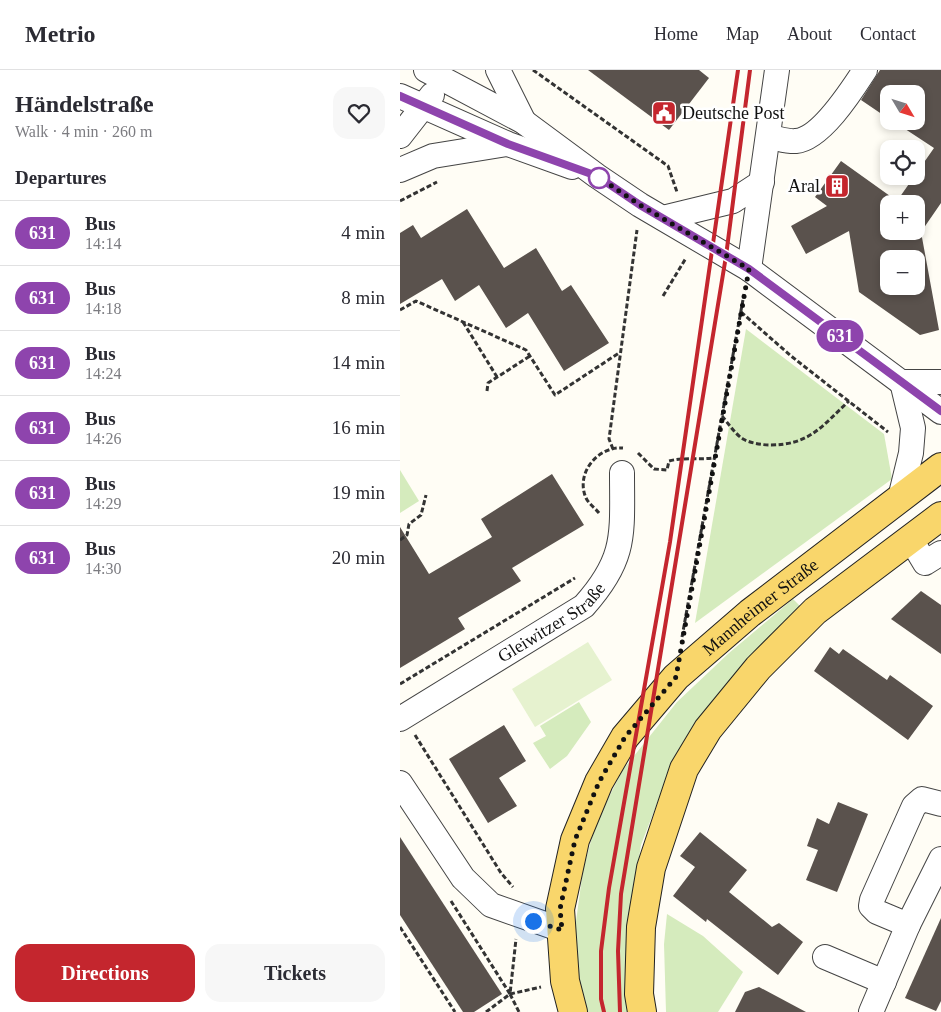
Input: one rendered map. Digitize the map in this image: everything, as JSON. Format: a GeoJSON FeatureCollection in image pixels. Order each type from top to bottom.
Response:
{"type":"FeatureCollection","features":[{"type":"Feature","properties":{"kind":"main road","name":"Mannheimer Straße"},"geometry":{"type":"LineString","coordinates":[[573,1012],[565,981],[560,909],[575,840],[599,782],[634,726],[676,677],[750,613],[941,467]]}},
{"type":"Feature","properties":{"kind":"main road"},"geometry":{"type":"LineString","coordinates":[[642,1012],[639,994],[641,926],[651,868],[684,769],[708,729],[758,668],[815,610],[941,516]]}},
{"type":"Feature","properties":{"kind":"street"},"geometry":{"type":"LineString","coordinates":[[498,70],[524,122]]}},
{"type":"Feature","properties":{"kind":"street"},"geometry":{"type":"LineString","coordinates":[[749,269],[777,70]]}},
{"type":"Feature","properties":{"kind":"street"},"geometry":{"type":"LineString","coordinates":[[769,137],[796,141],[810,137],[843,101],[865,70]]}},
{"type":"Feature","properties":{"kind":"street"},"geometry":{"type":"LineString","coordinates":[[400,136],[423,107],[441,73],[524,122],[640,205],[673,216],[700,241],[749,269],[941,412]]}},
{"type":"Feature","properties":{"kind":"street"},"geometry":{"type":"LineString","coordinates":[[400,96],[508,144],[597,176]]}},
{"type":"Feature","properties":{"kind":"street"},"geometry":{"type":"LineString","coordinates":[[400,170],[433,156],[508,144]]}},
{"type":"Feature","properties":{"kind":"street"},"geometry":{"type":"LineString","coordinates":[[673,216],[733,201],[762,182]]}},
{"type":"Feature","properties":{"kind":"street"},"geometry":{"type":"LineString","coordinates":[[902,382],[941,382]]}},
{"type":"Feature","properties":{"kind":"street"},"geometry":{"type":"LineString","coordinates":[[900,498],[911,453],[913,428],[902,382]]}},
{"type":"Feature","properties":{"kind":"street","name":"Gleiwitzer Straße"},"geometry":{"type":"LineString","coordinates":[[402,718],[584,606],[601,587],[611,570],[622,537],[622,473]]}},
{"type":"Feature","properties":{"kind":"street"},"geometry":{"type":"LineString","coordinates":[[910,538],[925,563],[941,553]]}},
{"type":"Feature","properties":{"kind":"street"},"geometry":{"type":"LineString","coordinates":[[400,784],[463,878],[491,905],[562,930]]}},
{"type":"Feature","properties":{"kind":"street"},"geometry":{"type":"LineString","coordinates":[[908,925],[877,912],[872,906],[872,900],[914,806],[922,799],[940,802]]}},
{"type":"Feature","properties":{"kind":"street"},"geometry":{"type":"LineString","coordinates":[[871,1012],[908,925],[941,858]]}},
{"type":"Feature","properties":{"kind":"street"},"geometry":{"type":"LineString","coordinates":[[825,957],[884,982]]}},
{"type":"Feature","properties":{"kind":"path"},"geometry":{"type":"LineString","coordinates":[[533,70],[668,166],[673,216]]}},
{"type":"Feature","properties":{"kind":"path"},"geometry":{"type":"LineString","coordinates":[[622,473],[609,439],[640,205]]}},
{"type":"Feature","properties":{"kind":"path"},"geometry":{"type":"LineString","coordinates":[[663,296],[679,266],[700,241]]}},
{"type":"Feature","properties":{"kind":"path"},"geometry":{"type":"LineString","coordinates":[[682,638],[713,458],[749,269]]}},
{"type":"Feature","properties":{"kind":"path"},"geometry":{"type":"LineString","coordinates":[[400,310],[416,301],[526,350],[555,395],[620,353]]}},
{"type":"Feature","properties":{"kind":"path"},"geometry":{"type":"LineString","coordinates":[[741,312],[791,356],[886,430],[890,436]]}},
{"type":"Feature","properties":{"kind":"path"},"geometry":{"type":"LineString","coordinates":[[462,322],[497,377]]}},
{"type":"Feature","properties":{"kind":"path"},"geometry":{"type":"LineString","coordinates":[[487,391],[488,383],[530,356]]}},
{"type":"Feature","properties":{"kind":"path"},"geometry":{"type":"LineString","coordinates":[[722,416],[743,439],[761,445],[783,445],[802,441],[818,430],[849,401]]}},
{"type":"Feature","properties":{"kind":"path"},"geometry":{"type":"LineString","coordinates":[[605,521],[586,498],[585,476],[588,465],[599,454],[613,449],[625,448]]}},
{"type":"Feature","properties":{"kind":"path"},"geometry":{"type":"LineString","coordinates":[[633,450],[654,469],[667,470],[670,460],[713,458]]}},
{"type":"Feature","properties":{"kind":"path"},"geometry":{"type":"LineString","coordinates":[[400,540],[407,535],[409,524],[421,515],[426,495]]}},
{"type":"Feature","properties":{"kind":"path"},"geometry":{"type":"LineString","coordinates":[[400,684],[583,574]]}},
{"type":"Feature","properties":{"kind":"path"},"geometry":{"type":"LineString","coordinates":[[402,718],[501,873],[517,891]]}},
{"type":"Feature","properties":{"kind":"path"},"geometry":{"type":"LineString","coordinates":[[400,928],[456,1012]]}},
{"type":"Feature","properties":{"kind":"path"},"geometry":{"type":"LineString","coordinates":[[486,1012],[510,994],[565,981]]}},
{"type":"Feature","properties":{"kind":"path"},"geometry":{"type":"LineString","coordinates":[[510,994],[520,1012]]}},
{"type":"Feature","properties":{"kind":"green space"},"geometry":{"type":"Polygon","coordinates":[[[746,329],[884,434],[892,479],[695,623],[746,329]]]}},
{"type":"Feature","properties":{"kind":"green space"},"geometry":{"type":"Polygon","coordinates":[[[400,470],[419,501],[400,513],[400,470]]]}},
{"type":"Feature","properties":{"kind":"green space"},"geometry":{"type":"Polygon","coordinates":[[[793,599],[801,607],[747,659],[699,719],[668,775],[641,845],[631,909],[629,1012],[583,1012],[574,936],[583,870],[596,823],[622,771],[677,702],[729,653],[793,599]]]}},
{"type":"Feature","properties":{"kind":"green space"},"geometry":{"type":"Polygon","coordinates":[[[588,642],[612,680],[535,727],[512,689],[588,642]]]}},
{"type":"Feature","properties":{"kind":"green space"},"geometry":{"type":"Polygon","coordinates":[[[579,702],[591,722],[567,756],[550,769],[533,743],[546,736],[540,726],[579,702]]]}},
{"type":"Feature","properties":{"kind":"green space"},"geometry":{"type":"Polygon","coordinates":[[[667,914],[703,936],[743,972],[718,1012],[666,1012],[664,944],[667,914]]]}},
{"type":"Feature","properties":{"kind":"building","name":"Deutsche Post"},"geometry":{"type":"Polygon","coordinates":[[[588,70],[699,70],[709,78],[669,130],[588,70]]]}},
{"type":"Feature","properties":{"kind":"building"},"geometry":{"type":"Polygon","coordinates":[[[880,70],[941,70],[941,203],[925,226],[925,195],[901,195],[908,185],[925,185],[925,161],[934,148],[925,142],[925,140],[922,140],[907,130],[925,130],[925,85],[880,85],[880,113],[861,100],[880,70]]]}},
{"type":"Feature","properties":{"kind":"building"},"geometry":{"type":"Polygon","coordinates":[[[841,161],[889,195],[880,195],[880,240],[922,240],[924,250],[880,250],[880,295],[925,295],[925,254],[939,330],[920,335],[859,292],[849,231],[806,254],[791,226],[827,206],[815,197],[841,161]]]}},
{"type":"Feature","properties":{"kind":"building"},"geometry":{"type":"Polygon","coordinates":[[[467,209],[504,268],[536,248],[562,291],[571,285],[609,343],[564,371],[528,313],[506,328],[479,285],[455,301],[442,279],[400,304],[400,233],[413,225],[421,238],[467,209]]]}},
{"type":"Feature","properties":{"kind":"building"},"geometry":{"type":"Polygon","coordinates":[[[552,474],[584,525],[512,568],[521,581],[458,618],[465,629],[400,668],[400,527],[429,574],[492,537],[481,519],[552,474]]]}},
{"type":"Feature","properties":{"kind":"building"},"geometry":{"type":"Polygon","coordinates":[[[921,591],[941,605],[941,654],[891,619],[921,591]]]}},
{"type":"Feature","properties":{"kind":"building"},"geometry":{"type":"Polygon","coordinates":[[[830,647],[839,654],[843,649],[887,680],[890,675],[933,706],[908,740],[814,671],[830,647]]]}},
{"type":"Feature","properties":{"kind":"building"},"geometry":{"type":"Polygon","coordinates":[[[504,725],[526,761],[499,778],[517,806],[488,823],[449,759],[504,725]]]}},
{"type":"Feature","properties":{"kind":"building"},"geometry":{"type":"Polygon","coordinates":[[[838,802],[868,814],[837,892],[806,880],[818,850],[807,846],[817,818],[829,824],[838,802]]]}},
{"type":"Feature","properties":{"kind":"building"},"geometry":{"type":"Polygon","coordinates":[[[700,832],[747,870],[729,892],[772,927],[779,923],[803,942],[778,975],[707,919],[706,922],[673,896],[695,867],[680,856],[700,832]]]}},
{"type":"Feature","properties":{"kind":"building"},"geometry":{"type":"Polygon","coordinates":[[[400,837],[502,994],[474,1012],[463,1012],[400,915],[400,837]]]}},
{"type":"Feature","properties":{"kind":"building"},"geometry":{"type":"Polygon","coordinates":[[[941,918],[941,1001],[936,1011],[905,998],[941,918]]]}},
{"type":"Feature","properties":{"kind":"building"},"geometry":{"type":"Polygon","coordinates":[[[759,987],[806,1012],[735,1012],[745,992],[759,987]]]}},
{"type":"Feature","properties":{"kind":"railway"},"geometry":{"type":"LineString","coordinates":[[604,1012],[601,999],[601,951],[609,888],[670,542],[738,70]]}},
{"type":"Feature","properties":{"kind":"railway"},"geometry":{"type":"LineString","coordinates":[[620,1012],[618,951],[621,894],[726,256],[750,70]]}},
{"type":"Feature","properties":{"kind":"bus line","name":"631"},"geometry":{"type":"LineString","coordinates":[[400,96],[508,144],[597,176],[640,205],[749,269],[941,411]]}},
{"type":"Feature","properties":{"kind":"place","name":"Deutsche Post"},"geometry":{"type":"Point","coordinates":[664,113]}},
{"type":"Feature","properties":{"kind":"place","name":"Aral"},"geometry":{"type":"Point","coordinates":[837,186]}},
{"type":"Feature","properties":{"kind":"route"},"geometry":{"type":"LineString","coordinates":[[533,921],[562,930],[560,909],[575,840],[599,782],[625,737],[676,677],[713,458],[749,269],[640,205],[597,176],[599,178]]}}]}
